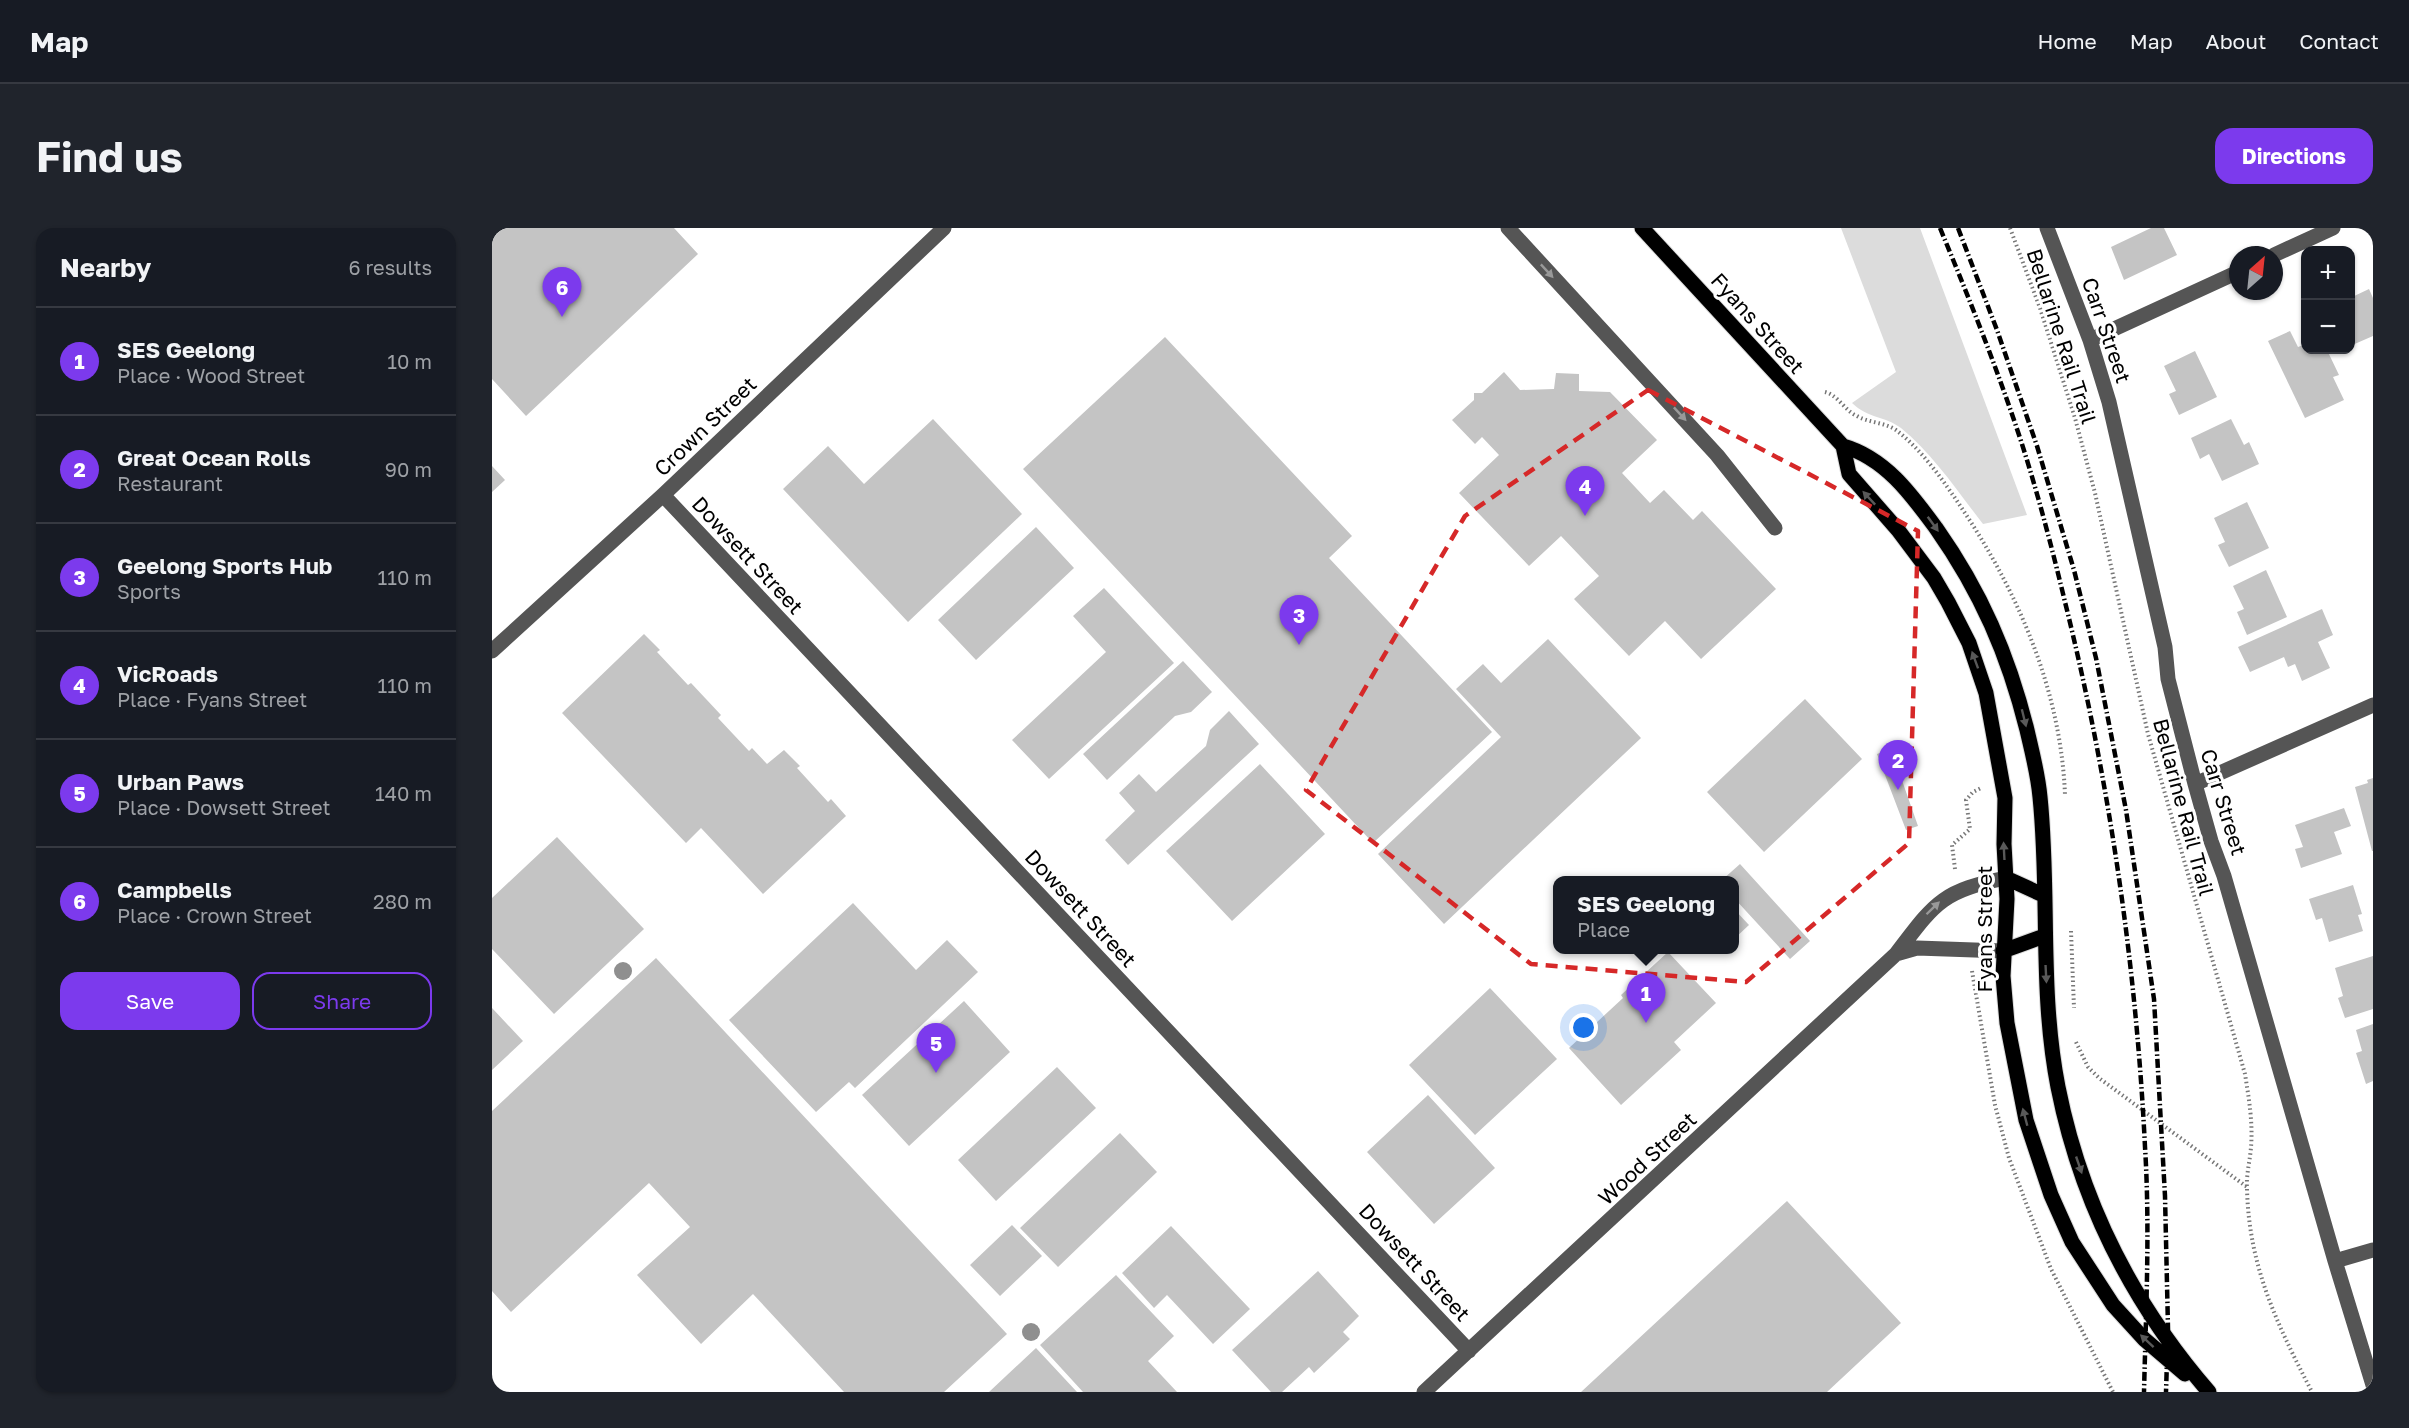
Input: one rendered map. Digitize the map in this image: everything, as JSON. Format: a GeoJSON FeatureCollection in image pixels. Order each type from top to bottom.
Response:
{"type":"FeatureCollection","features":[{"type":"Feature","properties":{"kind":"main road","name":"Fyans Street"},"geometry":{"type":"LineString","coordinates":[[1642,228],[1843,447],[1849,474],[1898,530],[1934,578],[1969,643],[1986,693],[2002,777],[2005,806],[2007,899],[2003,951],[2004,998],[2018,1088],[2026,1120],[2060,1218],[2088,1270],[2113,1305],[2144,1339],[2208,1392]]}},
{"type":"Feature","properties":{"kind":"main road","name":"Fyans Street"},"geometry":{"type":"LineString","coordinates":[[1843,447],[1855,450],[1879,462],[1915,500],[1969,580],[1996,632],[2008,663],[2036,766],[2040,797],[2044,936],[2050,1034],[2058,1088],[2070,1136],[2104,1231],[2134,1290],[2165,1338],[2208,1392]]}},
{"type":"Feature","properties":{"kind":"main road"},"geometry":{"type":"LineString","coordinates":[[2006,878],[2043,895]]}},
{"type":"Feature","properties":{"kind":"main road"},"geometry":{"type":"LineString","coordinates":[[2003,951],[2044,936]]}},
{"type":"Feature","properties":{"kind":"street","name":"Crown Street"},"geometry":{"type":"LineString","coordinates":[[492,651],[663,495],[944,228]]}},
{"type":"Feature","properties":{"kind":"street"},"geometry":{"type":"LineString","coordinates":[[1508,228],[1717,455],[1775,528]]}},
{"type":"Feature","properties":{"kind":"street","name":"Carr Street"},"geometry":{"type":"LineString","coordinates":[[2047,228],[2090,340],[2109,402],[2165,647],[2168,679],[2195,784],[2373,1385]]}},
{"type":"Feature","properties":{"kind":"street"},"geometry":{"type":"LineString","coordinates":[[2283,251],[2333,228]]}},
{"type":"Feature","properties":{"kind":"street"},"geometry":{"type":"LineString","coordinates":[[2090,340],[2229,276]]}},
{"type":"Feature","properties":{"kind":"street","name":"Dowsett Street"},"geometry":{"type":"LineString","coordinates":[[663,495],[1469,1351]]}},
{"type":"Feature","properties":{"kind":"street"},"geometry":{"type":"LineString","coordinates":[[2195,784],[2373,705]]}},
{"type":"Feature","properties":{"kind":"street","name":"Wood Street"},"geometry":{"type":"LineString","coordinates":[[1424,1392],[1896,954],[1930,910],[1950,894],[1978,883],[2006,878]]}},
{"type":"Feature","properties":{"kind":"street"},"geometry":{"type":"LineString","coordinates":[[1896,954],[1917,948],[2003,951]]}},
{"type":"Feature","properties":{"kind":"street"},"geometry":{"type":"LineString","coordinates":[[2335,1261],[2373,1250]]}},
{"type":"Feature","properties":{"kind":"path","name":"Bellarine Rail Trail"},"geometry":{"type":"LineString","coordinates":[[2010,228],[2044,319],[2075,418],[2095,493],[2151,744],[2245,1074],[2251,1123],[2247,1186],[2251,1235],[2260,1277],[2270,1307],[2312,1392]]}},
{"type":"Feature","properties":{"kind":"path"},"geometry":{"type":"LineString","coordinates":[[2064,771],[2066,803]]}},
{"type":"Feature","properties":{"kind":"path"},"geometry":{"type":"LineString","coordinates":[[2071,924],[2074,1013]]}},
{"type":"Feature","properties":{"kind":"path"},"geometry":{"type":"LineString","coordinates":[[2075,1039],[2081,1054],[2099,1077],[2247,1186]]}},
{"type":"Feature","properties":{"kind":"highlighted area"},"geometry":{"type":"Polygon","coordinates":[[[1648,390],[1918,531],[1909,843],[1746,982],[1531,964],[1306,790],[1465,516],[1648,390]]]}},
{"type":"Feature","properties":{"kind":"shaded area"},"geometry":{"type":"Polygon","coordinates":[[[1841,228],[1920,228],[2027,515],[1983,524],[1945,474],[1913,438],[1895,424],[1865,412],[1852,403],[1896,372],[1841,228]]]}},
{"type":"Feature","properties":{"kind":"building"},"geometry":{"type":"Polygon","coordinates":[[[492,228],[674,228],[698,254],[526,416],[492,379],[492,228]]]}},
{"type":"Feature","properties":{"kind":"building"},"geometry":{"type":"Polygon","coordinates":[[[2151,228],[2164,228],[2177,255],[2124,280],[2111,247],[2151,228]]]}},
{"type":"Feature","properties":{"kind":"building"},"geometry":{"type":"Polygon","coordinates":[[[2369,289],[2373,298],[2373,336],[2355,344],[2355,300],[2355,296],[2369,289]]]}},
{"type":"Feature","properties":{"kind":"building"},"geometry":{"type":"Polygon","coordinates":[[[2290,331],[2298,347],[2301,346],[2301,354],[2329,354],[2339,375],[2333,377],[2344,400],[2305,418],[2268,341],[2290,331]]]}},
{"type":"Feature","properties":{"kind":"building"},"geometry":{"type":"Polygon","coordinates":[[[1165,337],[1352,536],[1329,558],[1492,732],[1373,843],[1023,469],[1165,337]]]}},
{"type":"Feature","properties":{"kind":"building"},"geometry":{"type":"Polygon","coordinates":[[[2195,351],[2217,397],[2179,415],[2169,394],[2176,391],[2164,366],[2195,351]]]}},
{"type":"Feature","properties":{"kind":"building"},"geometry":{"type":"Polygon","coordinates":[[[1504,372],[1520,390],[1554,389],[1556,373],[1579,374],[1579,391],[1610,392],[1657,440],[1622,473],[1650,503],[1664,490],[1693,520],[1702,511],[1776,589],[1701,659],[1665,621],[1629,656],[1574,599],[1599,576],[1561,536],[1529,566],[1459,493],[1499,455],[1482,437],[1475,444],[1452,420],[1474,400],[1474,393],[1482,393],[1504,372]]]}},
{"type":"Feature","properties":{"kind":"building"},"geometry":{"type":"Polygon","coordinates":[[[933,419],[1022,514],[908,622],[783,489],[828,446],[864,484],[933,419]]]}},
{"type":"Feature","properties":{"kind":"building"},"geometry":{"type":"Polygon","coordinates":[[[2231,419],[2244,445],[2249,442],[2259,464],[2222,481],[2209,454],[2200,459],[2191,438],[2231,419]]]}},
{"type":"Feature","properties":{"kind":"building"},"geometry":{"type":"Polygon","coordinates":[[[492,466],[505,480],[492,492],[492,466]]]}},
{"type":"Feature","properties":{"kind":"building"},"geometry":{"type":"Polygon","coordinates":[[[2247,502],[2269,548],[2229,567],[2218,545],[2225,542],[2214,518],[2247,502]]]}},
{"type":"Feature","properties":{"kind":"building"},"geometry":{"type":"Polygon","coordinates":[[[1036,527],[1074,568],[976,660],[938,620],[1036,527]]]}},
{"type":"Feature","properties":{"kind":"building"},"geometry":{"type":"Polygon","coordinates":[[[2266,570],[2287,617],[2247,635],[2237,612],[2244,609],[2233,586],[2266,570]]]}},
{"type":"Feature","properties":{"kind":"building"},"geometry":{"type":"Polygon","coordinates":[[[1104,588],[1174,663],[1049,779],[1012,740],[1106,652],[1073,616],[1104,588]]]}},
{"type":"Feature","properties":{"kind":"building"},"geometry":{"type":"Polygon","coordinates":[[[2322,609],[2333,635],[2318,642],[2330,668],[2302,681],[2295,664],[2288,667],[2284,657],[2250,672],[2238,647],[2322,609]]]}},
{"type":"Feature","properties":{"kind":"building"},"geometry":{"type":"Polygon","coordinates":[[[644,634],[660,650],[657,652],[688,685],[691,683],[721,715],[718,718],[749,751],[752,748],[767,764],[784,750],[800,766],[797,768],[828,802],[831,799],[846,816],[763,894],[701,828],[686,843],[562,713],[644,634]]]}},
{"type":"Feature","properties":{"kind":"building"},"geometry":{"type":"Polygon","coordinates":[[[1548,639],[1641,738],[1444,924],[1378,854],[1501,737],[1456,689],[1483,664],[1501,683],[1548,639]]]}},
{"type":"Feature","properties":{"kind":"building"},"geometry":{"type":"Polygon","coordinates":[[[1183,661],[1212,692],[1191,712],[1175,716],[1107,780],[1083,754],[1183,661]]]}},
{"type":"Feature","properties":{"kind":"building"},"geometry":{"type":"Polygon","coordinates":[[[1805,699],[1862,759],[1764,852],[1707,792],[1805,699]]]}},
{"type":"Feature","properties":{"kind":"building"},"geometry":{"type":"Polygon","coordinates":[[[1229,711],[1259,744],[1128,865],[1105,840],[1135,811],[1119,793],[1139,774],[1156,792],[1206,746],[1210,730],[1229,711]]]}},
{"type":"Feature","properties":{"kind":"building"},"geometry":{"type":"Polygon","coordinates":[[[1891,749],[1918,826],[1906,830],[1877,754],[1891,749]]]}},
{"type":"Feature","properties":{"kind":"building"},"geometry":{"type":"Polygon","coordinates":[[[1260,764],[1325,834],[1232,921],[1166,851],[1260,764]]]}},
{"type":"Feature","properties":{"kind":"building"},"geometry":{"type":"Polygon","coordinates":[[[2373,778],[2372,851],[2355,787],[2368,783],[2367,780],[2373,778]]]}},
{"type":"Feature","properties":{"kind":"building"},"geometry":{"type":"Polygon","coordinates":[[[2344,808],[2351,826],[2334,832],[2342,854],[2301,868],[2295,849],[2303,847],[2295,825],[2344,808]]]}},
{"type":"Feature","properties":{"kind":"building"},"geometry":{"type":"Polygon","coordinates":[[[557,837],[644,929],[554,1014],[492,949],[492,898],[557,837]]]}},
{"type":"Feature","properties":{"kind":"building"},"geometry":{"type":"Polygon","coordinates":[[[1740,864],[1810,941],[1790,959],[1739,903],[1739,876],[1726,876],[1740,864]]]}},
{"type":"Feature","properties":{"kind":"building"},"geometry":{"type":"Polygon","coordinates":[[[2353,885],[2362,914],[2358,915],[2363,931],[2329,942],[2322,918],[2316,920],[2309,899],[2353,885]]]}},
{"type":"Feature","properties":{"kind":"building"},"geometry":{"type":"Polygon","coordinates":[[[853,903],[916,970],[947,940],[978,972],[855,1088],[849,1082],[816,1112],[729,1020],[853,903]]]}},
{"type":"Feature","properties":{"kind":"building"},"geometry":{"type":"Polygon","coordinates":[[[1739,914],[1749,925],[1739,934],[1739,914]]]}},
{"type":"Feature","properties":{"kind":"building"},"geometry":{"type":"Polygon","coordinates":[[[1666,954],[1670,954],[1716,1003],[1674,1042],[1681,1050],[1621,1105],[1569,1048],[1623,998],[1621,995],[1666,954]]]}},
{"type":"Feature","properties":{"kind":"building"},"geometry":{"type":"Polygon","coordinates":[[[2373,956],[2373,1009],[2345,1018],[2338,998],[2343,996],[2335,968],[2373,956]]]}},
{"type":"Feature","properties":{"kind":"building"},"geometry":{"type":"Polygon","coordinates":[[[656,958],[1007,1334],[944,1392],[844,1392],[753,1294],[701,1344],[637,1275],[690,1227],[649,1183],[511,1312],[492,1291],[492,1111],[656,958]]]}},
{"type":"Feature","properties":{"kind":"building"},"geometry":{"type":"Polygon","coordinates":[[[1490,988],[1557,1059],[1475,1135],[1409,1065],[1490,988]]]}},
{"type":"Feature","properties":{"kind":"building"},"geometry":{"type":"Polygon","coordinates":[[[964,1001],[1010,1052],[909,1146],[862,1095],[964,1001]]]}},
{"type":"Feature","properties":{"kind":"building"},"geometry":{"type":"Polygon","coordinates":[[[492,1008],[523,1041],[492,1070],[492,1008]]]}},
{"type":"Feature","properties":{"kind":"building"},"geometry":{"type":"Polygon","coordinates":[[[2373,1024],[2373,1081],[2366,1084],[2356,1053],[2362,1051],[2356,1030],[2373,1024]]]}},
{"type":"Feature","properties":{"kind":"building"},"geometry":{"type":"Polygon","coordinates":[[[1057,1067],[1096,1108],[996,1201],[958,1160],[1057,1067]]]}},
{"type":"Feature","properties":{"kind":"building"},"geometry":{"type":"Polygon","coordinates":[[[1428,1095],[1495,1168],[1434,1224],[1367,1152],[1428,1095]]]}},
{"type":"Feature","properties":{"kind":"building"},"geometry":{"type":"Polygon","coordinates":[[[1120,1133],[1157,1172],[1058,1267],[1020,1228],[1120,1133]]]}},
{"type":"Feature","properties":{"kind":"building"},"geometry":{"type":"Polygon","coordinates":[[[1787,1201],[1901,1323],[1827,1392],[1581,1392],[1787,1201]]]}},
{"type":"Feature","properties":{"kind":"building"},"geometry":{"type":"Polygon","coordinates":[[[1012,1225],[1042,1256],[1000,1296],[970,1265],[1012,1225]]]}},
{"type":"Feature","properties":{"kind":"building"},"geometry":{"type":"Polygon","coordinates":[[[1171,1226],[1250,1309],[1213,1344],[1167,1295],[1154,1308],[1122,1273],[1171,1226]]]}},
{"type":"Feature","properties":{"kind":"building"},"geometry":{"type":"Polygon","coordinates":[[[1318,1271],[1359,1316],[1343,1332],[1350,1339],[1314,1373],[1309,1367],[1282,1392],[1271,1392],[1232,1350],[1318,1271]]]}},
{"type":"Feature","properties":{"kind":"building"},"geometry":{"type":"Polygon","coordinates":[[[1116,1275],[1174,1336],[1148,1361],[1177,1392],[1083,1392],[1040,1345],[1116,1275]]]}},
{"type":"Feature","properties":{"kind":"building"},"geometry":{"type":"Polygon","coordinates":[[[1036,1348],[1077,1392],[989,1392],[1036,1348]]]}},
{"type":"Feature","properties":{"kind":"railway"},"geometry":{"type":"LineString","coordinates":[[1940,228],[1992,360],[2033,481],[2081,669],[2107,804],[2127,941],[2141,1078],[2147,1208],[2144,1392]]}},
{"type":"Feature","properties":{"kind":"railway"},"geometry":{"type":"LineString","coordinates":[[1958,228],[1997,330],[2037,446],[2074,570],[2096,658],[2126,810],[2154,999],[2165,1196],[2168,1328],[2166,1392]]}},
{"type":"Feature","properties":{"kind":"place","name":"Campbells"},"geometry":{"type":"Point","coordinates":[562,317]}},
{"type":"Feature","properties":{"kind":"place","name":"VicRoads"},"geometry":{"type":"Point","coordinates":[1585,516]}},
{"type":"Feature","properties":{"kind":"place","name":"Geelong Sports Hub"},"geometry":{"type":"Point","coordinates":[1299,645]}},
{"type":"Feature","properties":{"kind":"place","name":"Great Ocean Rolls"},"geometry":{"type":"Point","coordinates":[1898,790]}},
{"type":"Feature","properties":{"kind":"place","name":"SES Geelong"},"geometry":{"type":"Point","coordinates":[1646,1023]}},
{"type":"Feature","properties":{"kind":"place","name":"Urban Paws"},"geometry":{"type":"Point","coordinates":[936,1073]}}]}
